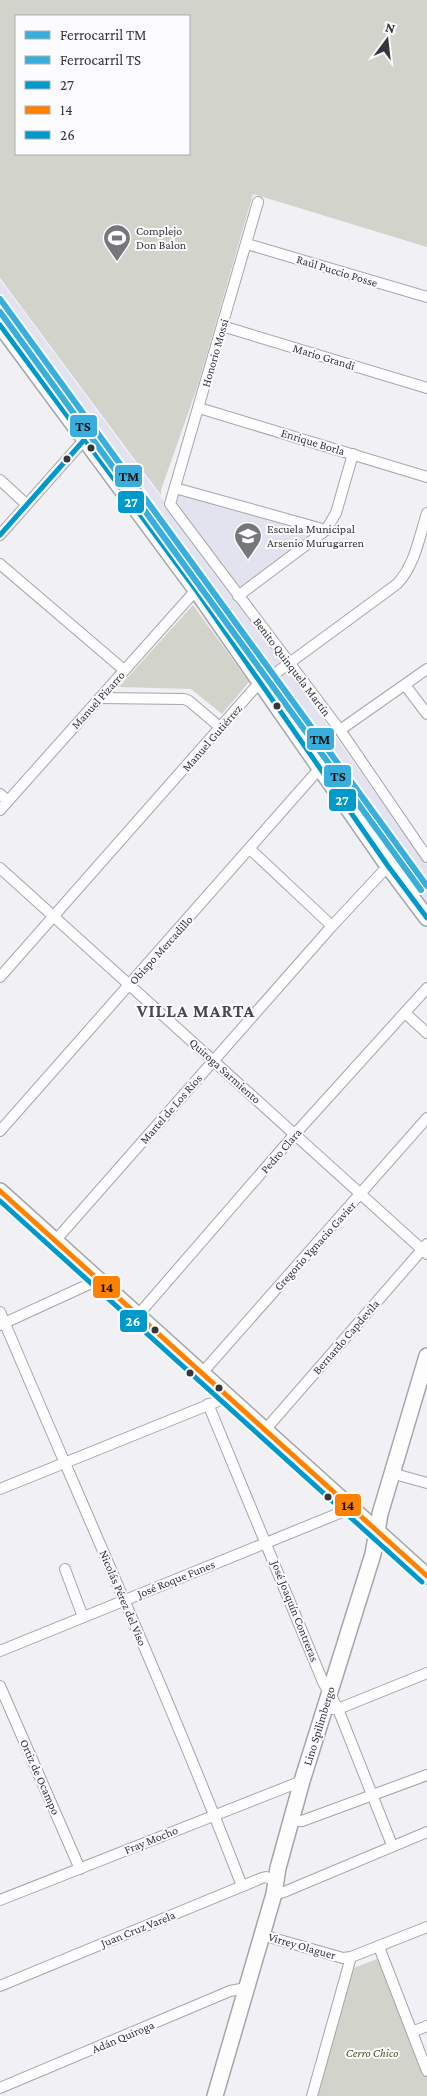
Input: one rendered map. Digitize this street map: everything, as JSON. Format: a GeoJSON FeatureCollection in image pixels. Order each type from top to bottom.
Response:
{"type":"FeatureCollection","features":[{"type":"Feature","properties":{"kind":"main road"},"geometry":{"type":"LineString","coordinates":[[0,325],[196,590],[388,866],[427,918]]}},
{"type":"Feature","properties":{"kind":"main road"},"geometry":{"type":"LineString","coordinates":[[0,1191],[427,1576]]}},
{"type":"Feature","properties":{"kind":"main road","name":"Lino Spilimbergo"},"geometry":{"type":"LineString","coordinates":[[215,2096],[262,1935],[302,1781],[331,1709],[329,1692],[373,1554],[380,1514],[391,1473],[427,1356]]}},
{"type":"Feature","properties":{"kind":"street","name":"Honorio Mossi"},"geometry":{"type":"LineString","coordinates":[[170,504],[258,202]]}},
{"type":"Feature","properties":{"kind":"street","name":"Raúl Puccio Posse"},"geometry":{"type":"LineString","coordinates":[[247,244],[427,297]]}},
{"type":"Feature","properties":{"kind":"street","name":"Mario Grandi"},"geometry":{"type":"LineString","coordinates":[[222,326],[427,388]]}},
{"type":"Feature","properties":{"kind":"street","name":"Enrique Borla"},"geometry":{"type":"LineString","coordinates":[[199,408],[427,477]]}},
{"type":"Feature","properties":{"kind":"street"},"geometry":{"type":"LineString","coordinates":[[0,535],[85,439]]}},
{"type":"Feature","properties":{"kind":"street"},"geometry":{"type":"LineString","coordinates":[[238,596],[326,530],[336,513],[353,454]]}},
{"type":"Feature","properties":{"kind":"street"},"geometry":{"type":"LineString","coordinates":[[0,480],[26,504]]}},
{"type":"Feature","properties":{"kind":"street"},"geometry":{"type":"LineString","coordinates":[[175,488],[326,530]]}},
{"type":"Feature","properties":{"kind":"street","name":"Benito Quinquela Martín"},"geometry":{"type":"LineString","coordinates":[[170,504],[340,730],[427,857]]}},
{"type":"Feature","properties":{"kind":"street","name":"Manuel Gutiérrez"},"geometry":{"type":"LineString","coordinates":[[0,977],[260,682],[289,663],[401,580],[410,566],[427,513]]}},
{"type":"Feature","properties":{"kind":"street"},"geometry":{"type":"LineString","coordinates":[[0,564],[124,670]]}},
{"type":"Feature","properties":{"kind":"street","name":"Manuel Pizarro"},"geometry":{"type":"LineString","coordinates":[[0,810],[196,590]]}},
{"type":"Feature","properties":{"kind":"street"},"geometry":{"type":"LineString","coordinates":[[340,730],[427,669]]}},
{"type":"Feature","properties":{"kind":"street"},"geometry":{"type":"LineString","coordinates":[[405,685],[427,714]]}},
{"type":"Feature","properties":{"kind":"street"},"geometry":{"type":"LineString","coordinates":[[100,698],[184,699],[190,701],[221,728]]}},
{"type":"Feature","properties":{"kind":"street","name":"Obispo Mercadillo"},"geometry":{"type":"LineString","coordinates":[[0,1131],[320,768]]}},
{"type":"Feature","properties":{"kind":"street"},"geometry":{"type":"LineString","coordinates":[[0,794],[8,801]]}},
{"type":"Feature","properties":{"kind":"street"},"geometry":{"type":"LineString","coordinates":[[250,849],[332,926]]}},
{"type":"Feature","properties":{"kind":"street","name":"Martel de Los Ríos"},"geometry":{"type":"LineString","coordinates":[[55,1241],[332,926],[388,866]]}},
{"type":"Feature","properties":{"kind":"street","name":"Quiroga Sarmiento"},"geometry":{"type":"LineString","coordinates":[[0,868],[361,1194],[425,1249]]}},
{"type":"Feature","properties":{"kind":"street","name":"Pedro Clara"},"geometry":{"type":"LineString","coordinates":[[138,1315],[295,1134],[427,988]]}},
{"type":"Feature","properties":{"kind":"street"},"geometry":{"type":"LineString","coordinates":[[405,1013],[427,1032]]}},
{"type":"Feature","properties":{"kind":"street","name":"Gregorio Ygnacio Gavier"},"geometry":{"type":"LineString","coordinates":[[202,1373],[427,1118]]}},
{"type":"Feature","properties":{"kind":"street","name":"Bernardo Capdevila"},"geometry":{"type":"LineString","coordinates":[[265,1430],[425,1249]]}},
{"type":"Feature","properties":{"kind":"street"},"geometry":{"type":"LineString","coordinates":[[2,1324],[98,1280]]}},
{"type":"Feature","properties":{"kind":"street","name":"Nicolás Pérez del Viso"},"geometry":{"type":"LineString","coordinates":[[0,1312],[2,1324],[125,1600],[215,1815],[242,1886]]}},
{"type":"Feature","properties":{"kind":"street"},"geometry":{"type":"LineString","coordinates":[[0,1489],[228,1397]]}},
{"type":"Feature","properties":{"kind":"street","name":"José Joaquín Contreras"},"geometry":{"type":"LineString","coordinates":[[208,1404],[329,1692]]}},
{"type":"Feature","properties":{"kind":"street"},"geometry":{"type":"LineString","coordinates":[[391,1473],[427,1483]]}},
{"type":"Feature","properties":{"kind":"street","name":"José Roque Funes"},"geometry":{"type":"LineString","coordinates":[[0,1651],[352,1508]]}},
{"type":"Feature","properties":{"kind":"street"},"geometry":{"type":"LineString","coordinates":[[65,1570],[83,1617]]}},
{"type":"Feature","properties":{"kind":"street"},"geometry":{"type":"LineString","coordinates":[[392,1846],[372,1797],[331,1709],[427,1673]]}},
{"type":"Feature","properties":{"kind":"street","name":"Ortiz de Ocampo"},"geometry":{"type":"LineString","coordinates":[[0,1686],[80,1869]]}},
{"type":"Feature","properties":{"kind":"street"},"geometry":{"type":"LineString","coordinates":[[291,1821],[302,1821],[372,1797],[427,1775]]}},
{"type":"Feature","properties":{"kind":"street","name":"Fray Mocho"},"geometry":{"type":"LineString","coordinates":[[0,1900],[302,1781]]}},
{"type":"Feature","properties":{"kind":"street","name":"Juan Cruz Varela"},"geometry":{"type":"LineString","coordinates":[[0,1986],[262,1878],[284,1892],[427,1832]]}},
{"type":"Feature","properties":{"kind":"street","name":"Virrey Olaguer"},"geometry":{"type":"LineString","coordinates":[[262,1935],[343,1958],[379,1947],[427,1927]]}},
{"type":"Feature","properties":{"kind":"street"},"geometry":{"type":"LineString","coordinates":[[379,1947],[427,2071]]}},
{"type":"Feature","properties":{"kind":"street"},"geometry":{"type":"LineString","coordinates":[[312,2096],[351,1957]]}},
{"type":"Feature","properties":{"kind":"street","name":"Adán Quiroga"},"geometry":{"type":"LineString","coordinates":[[0,2088],[230,1991],[246,1988]]}},
{"type":"Feature","properties":{"kind":"street"},"geometry":{"type":"LineString","coordinates":[[412,2032],[427,2026]]}},
{"type":"Feature","properties":{"kind":"shaded area"},"geometry":{"type":"Polygon","coordinates":[[[0,280],[282,661],[264,676],[0,315],[0,280]]]}},
{"type":"Feature","properties":{"kind":"shaded area","name":"Escuela Municipal Arsenio Murugarren"},"geometry":{"type":"Polygon","coordinates":[[[177,492],[320,531],[239,590],[173,502],[177,492]]]}},
{"type":"Feature","properties":{"kind":"shaded area"},"geometry":{"type":"Polygon","coordinates":[[[288,670],[427,866],[427,903],[270,684],[288,670]]]}},
{"type":"Feature","properties":{"kind":"green space","name":"Complejo Don Balon"},"geometry":{"type":"Polygon","coordinates":[[[0,0],[427,0],[427,247],[253,194],[198,385],[161,490],[161,495],[0,278],[0,0]]]}},
{"type":"Feature","properties":{"kind":"green space"},"geometry":{"type":"Polygon","coordinates":[[[193,605],[249,682],[222,714],[191,689],[119,687],[193,605]]]}},
{"type":"Feature","properties":{"kind":"green space","name":"Cerro Chico"},"geometry":{"type":"Polygon","coordinates":[[[380,1958],[427,2077],[427,2096],[316,2096],[351,1969],[380,1958]]]}},
{"type":"Feature","properties":{"kind":"rail line","name":"TM"},"geometry":{"type":"LineString","coordinates":[[0,299],[427,886]]}},
{"type":"Feature","properties":{"kind":"rail line","name":"TS"},"geometry":{"type":"LineString","coordinates":[[0,312],[421,890]]}},
{"type":"Feature","properties":{"kind":"transit line","name":"27"},"geometry":{"type":"LineString","coordinates":[[0,325],[196,590],[388,866],[427,918]]}},
{"type":"Feature","properties":{"kind":"transit line","name":"27"},"geometry":{"type":"LineString","coordinates":[[0,535],[85,439]]}},
{"type":"Feature","properties":{"kind":"transit line","name":"14"},"geometry":{"type":"LineString","coordinates":[[0,1191],[427,1576]]}},
{"type":"Feature","properties":{"kind":"transit line","name":"26"},"geometry":{"type":"LineString","coordinates":[[0,1201],[422,1582]]}},
{"type":"Feature","properties":{"kind":"place","name":"Complejo Don Balon"},"geometry":{"type":"Point","coordinates":[117,262]}},
{"type":"Feature","properties":{"kind":"place","name":"Escuela Municipal Arsenio Murugarren"},"geometry":{"type":"Point","coordinates":[248,560]}},
{"type":"Feature","properties":{"kind":"district","name":"VILLA MARTA"},"geometry":{"type":"Point","coordinates":[196,1011]}}]}
